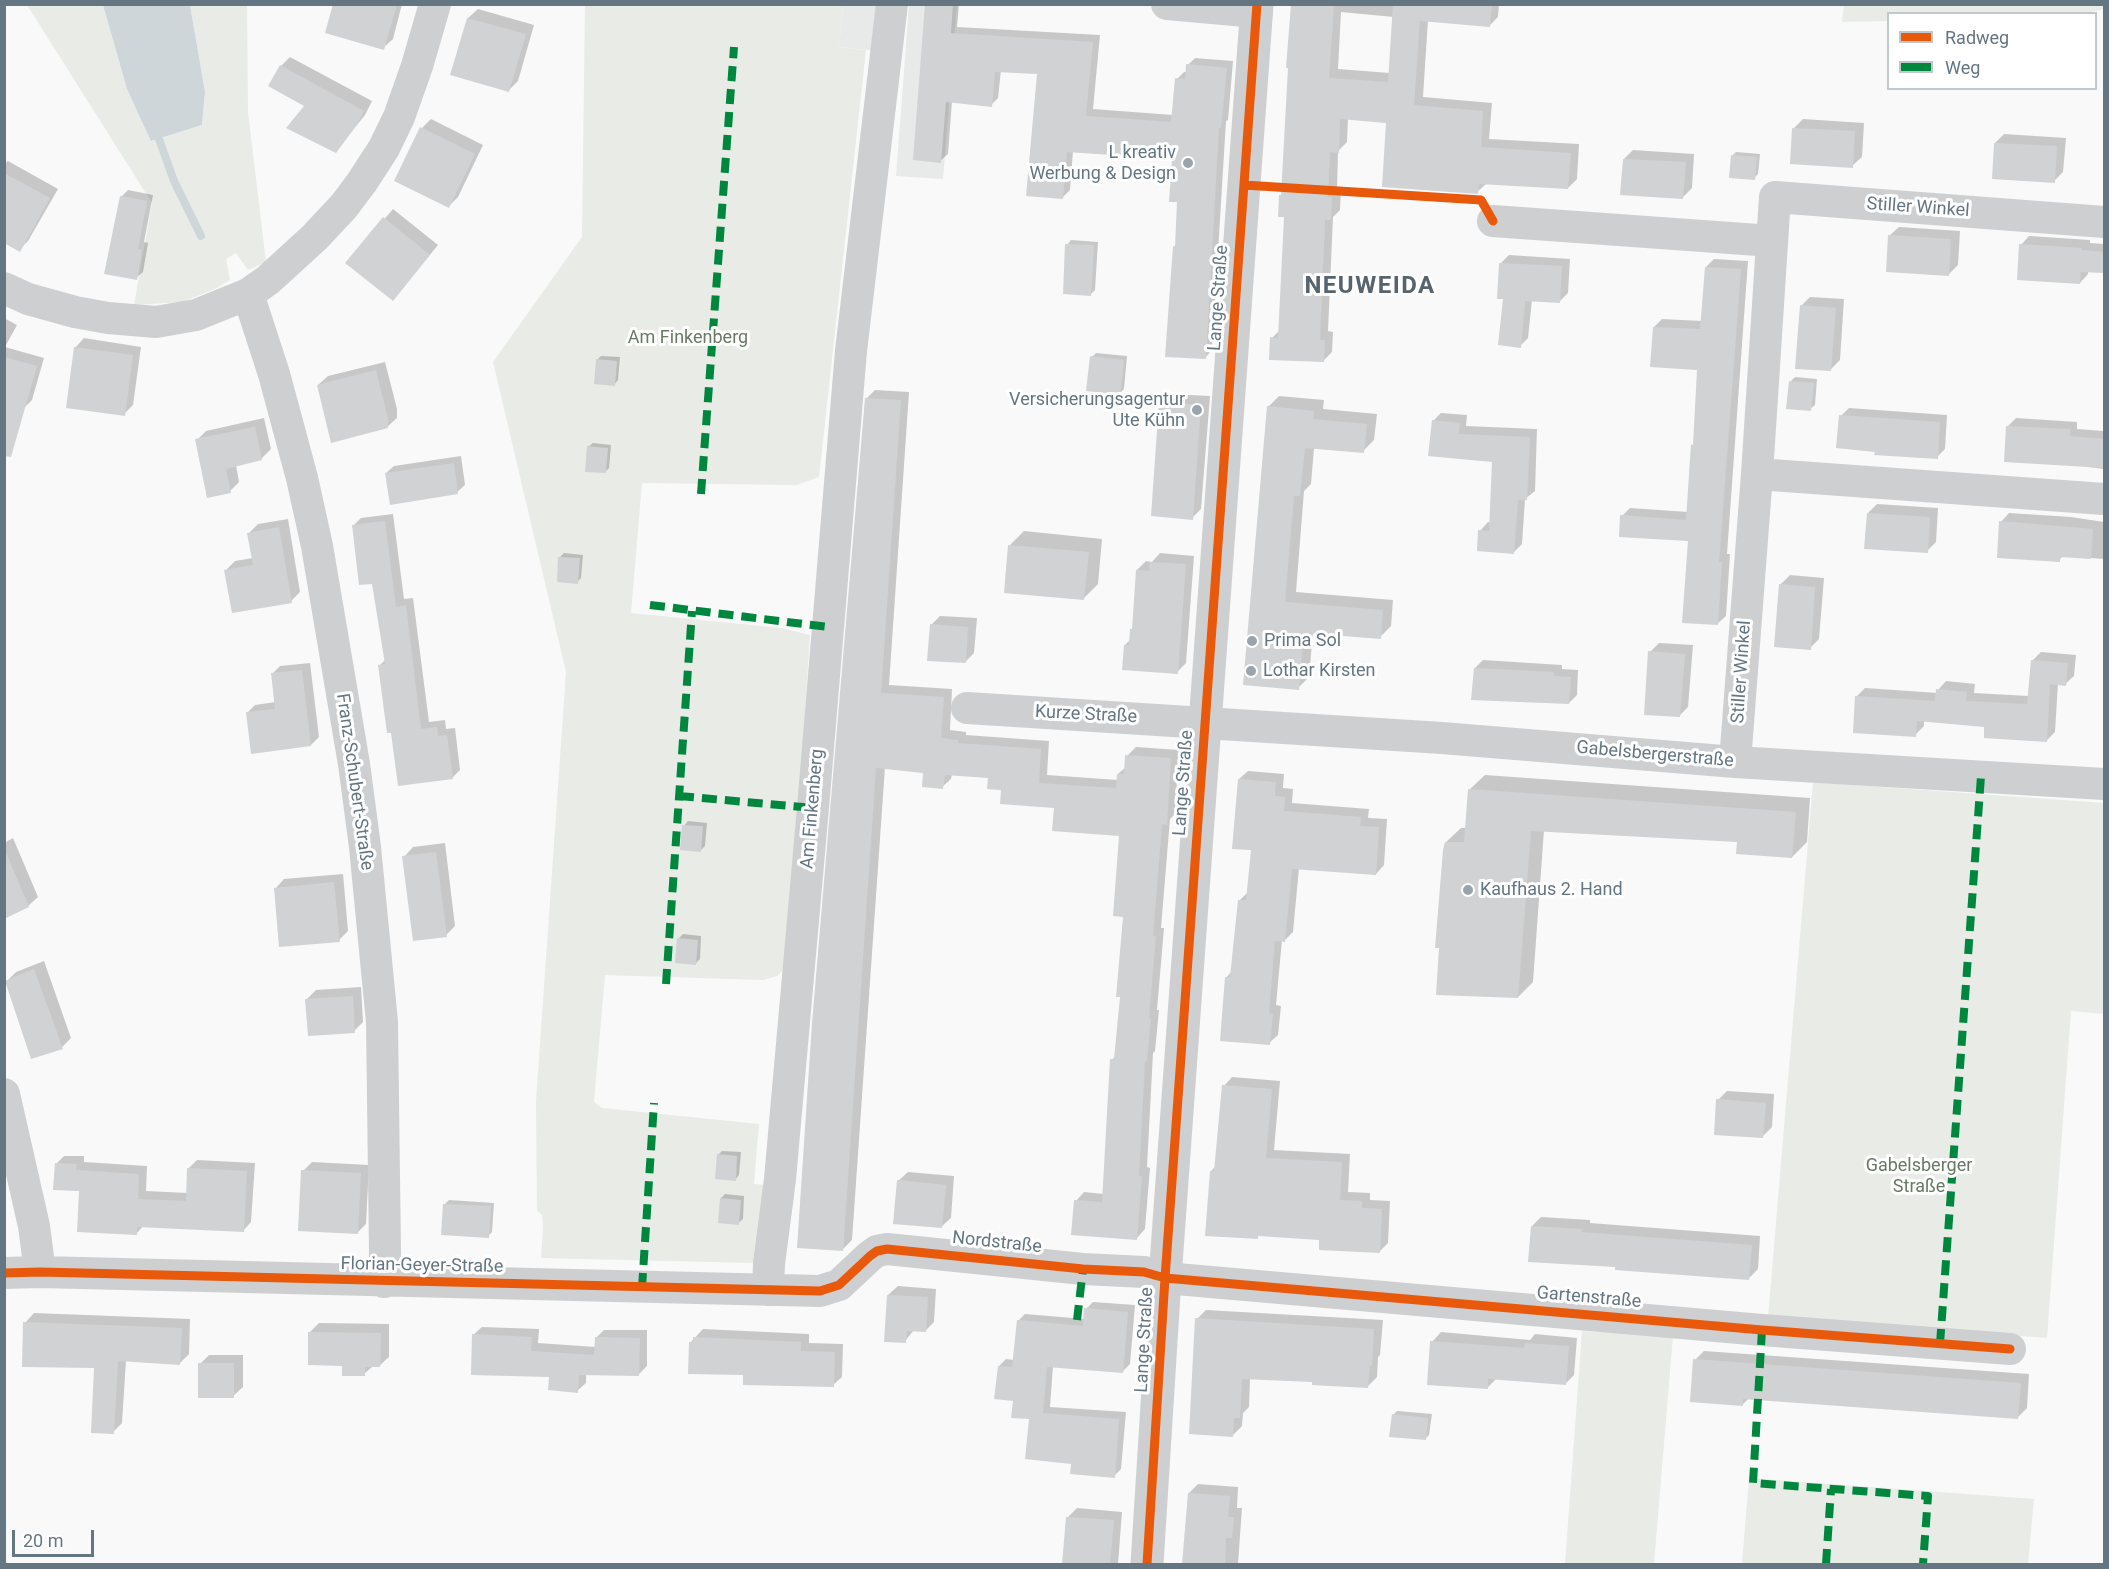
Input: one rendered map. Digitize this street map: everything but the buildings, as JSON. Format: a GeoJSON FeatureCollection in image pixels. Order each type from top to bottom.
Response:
{"type":"FeatureCollection","features":[{"type":"Feature","properties":{"kind":"street"},"geometry":{"type":"LineString","coordinates":[[4,288],[28,299],[75,312],[108,318],[156,322],[196,315],[248,294],[268,280],[315,237],[344,206],[368,173],[384,148],[399,117],[435,4]]}},
{"type":"Feature","properties":{"kind":"street","name":"Am Finkenberg"},"geometry":{"type":"LineString","coordinates":[[768,1290],[812,820],[851,351],[892,4]]}},
{"type":"Feature","properties":{"kind":"street"},"geometry":{"type":"LineString","coordinates":[[1167,4],[1257,8]]}},
{"type":"Feature","properties":{"kind":"street","name":"Lange Straße"},"geometry":{"type":"LineString","coordinates":[[1147,1564],[1165,1278],[1257,8]]}},
{"type":"Feature","properties":{"kind":"street","name":"Stiller Winkel"},"geometry":{"type":"LineString","coordinates":[[1735,762],[1775,197],[2104,222]]}},
{"type":"Feature","properties":{"kind":"street"},"geometry":{"type":"LineString","coordinates":[[1493,221],[1772,241]]}},
{"type":"Feature","properties":{"kind":"street","name":"Franz-Schubert-Straße"},"geometry":{"type":"LineString","coordinates":[[248,294],[274,374],[302,477],[317,546],[354,764],[365,847],[382,1022],[386,1252],[384,1282]]}},
{"type":"Feature","properties":{"kind":"street"},"geometry":{"type":"LineString","coordinates":[[1757,474],[2104,499]]}},
{"type":"Feature","properties":{"kind":"street","name":"Kurze Straße"},"geometry":{"type":"LineString","coordinates":[[967,708],[1205,722]]}},
{"type":"Feature","properties":{"kind":"street","name":"Gabelsbergerstraße"},"geometry":{"type":"LineString","coordinates":[[1205,722],[1735,762],[2104,784]]}},
{"type":"Feature","properties":{"kind":"street"},"geometry":{"type":"LineString","coordinates":[[4,1094],[34,1226],[40,1272]]}},
{"type":"Feature","properties":{"kind":"street","name":"Nordstraße"},"geometry":{"type":"LineString","coordinates":[[838,1285],[870,1256],[877,1251],[887,1249],[1083,1269],[1144,1272],[1165,1278]]}},
{"type":"Feature","properties":{"kind":"street","name":"Florian-Geyer-Straße"},"geometry":{"type":"LineString","coordinates":[[4,1273],[820,1291],[838,1285]]}},
{"type":"Feature","properties":{"kind":"street","name":"Gartenstraße"},"geometry":{"type":"LineString","coordinates":[[1165,1278],[1726,1327],[2010,1349]]}},
{"type":"Feature","properties":{"kind":"shaded area"},"geometry":{"type":"Polygon","coordinates":[[[103,5],[190,5],[205,92],[202,125],[151,141],[127,89],[103,5]]]}},
{"type":"Feature","properties":{"kind":"shaded area"},"geometry":{"type":"Polygon","coordinates":[[[843,5],[883,5],[878,51],[839,47],[843,5]]]}},
{"type":"Feature","properties":{"kind":"shaded area"},"geometry":{"type":"Polygon","coordinates":[[[909,5],[957,5],[943,179],[896,176],[909,5]]]}},
{"type":"Feature","properties":{"kind":"green space"},"geometry":{"type":"Polygon","coordinates":[[[2104,4],[2104,9],[2090,12],[1887,12],[1887,21],[1842,22],[1844,5],[2104,4]]]}},
{"type":"Feature","properties":{"kind":"green space"},"geometry":{"type":"Polygon","coordinates":[[[27,5],[103,5],[127,89],[152,141],[202,125],[205,92],[190,5],[247,5],[248,112],[266,262],[248,270],[236,253],[226,259],[230,280],[215,289],[182,302],[134,305],[152,203],[27,5]]]}},
{"type":"Feature","properties":{"kind":"green space","name":"Am Finkenberg"},"geometry":{"type":"Polygon","coordinates":[[[585,5],[843,5],[839,47],[866,50],[819,477],[797,485],[642,483],[631,613],[781,628],[810,635],[789,965],[777,976],[763,980],[605,975],[594,1102],[602,1108],[759,1124],[754,1184],[766,1185],[755,1263],[541,1258],[543,1227],[542,1215],[537,1210],[536,1101],[566,672],[493,362],[582,237],[585,5]]]}},
{"type":"Feature","properties":{"kind":"green space","name":"Gabelsberger Straße"},"geometry":{"type":"Polygon","coordinates":[[[1813,782],[2104,803],[2104,1014],[2071,1011],[2047,1338],[1768,1318],[1813,782]]]}},
{"type":"Feature","properties":{"kind":"green space"},"geometry":{"type":"Polygon","coordinates":[[[1582,1331],[1673,1336],[1654,1564],[1565,1564],[1582,1331]]]}},
{"type":"Feature","properties":{"kind":"green space"},"geometry":{"type":"Polygon","coordinates":[[[1749,1478],[2034,1499],[2028,1564],[1742,1564],[1749,1478]]]}},
{"type":"Feature","properties":{"kind":"waterway"},"geometry":{"type":"LineString","coordinates":[[159,139],[174,181],[201,236]]}},
{"type":"Feature","properties":{"kind":"marked path"},"geometry":{"type":"LineString","coordinates":[[701,494],[734,47]]}},
{"type":"Feature","properties":{"kind":"marked path"},"geometry":{"type":"LineString","coordinates":[[650,605],[828,627]]}},
{"type":"Feature","properties":{"kind":"marked path"},"geometry":{"type":"LineString","coordinates":[[666,984],[692,611]]}},
{"type":"Feature","properties":{"kind":"marked path"},"geometry":{"type":"LineString","coordinates":[[1940,1344],[1981,776]]}},
{"type":"Feature","properties":{"kind":"marked path"},"geometry":{"type":"LineString","coordinates":[[679,796],[813,808]]}},
{"type":"Feature","properties":{"kind":"marked path"},"geometry":{"type":"LineString","coordinates":[[642,1288],[654,1103]]}},
{"type":"Feature","properties":{"kind":"marked path"},"geometry":{"type":"LineString","coordinates":[[1077,1320],[1083,1269]]}},
{"type":"Feature","properties":{"kind":"marked path"},"geometry":{"type":"LineString","coordinates":[[1762,1330],[1753,1483],[1928,1496],[1923,1564]]}},
{"type":"Feature","properties":{"kind":"marked path"},"geometry":{"type":"LineString","coordinates":[[1826,1564],[1831,1489]]}},
{"type":"Feature","properties":{"kind":"cycle path"},"geometry":{"type":"LineString","coordinates":[[1147,1564],[1165,1278],[1257,4]]}},
{"type":"Feature","properties":{"kind":"cycle path"},"geometry":{"type":"LineString","coordinates":[[1244,185],[1481,200],[1493,221]]}},
{"type":"Feature","properties":{"kind":"cycle path"},"geometry":{"type":"LineString","coordinates":[[4,1273],[820,1291],[839,1285],[870,1256],[877,1251],[887,1249],[1083,1269],[1144,1272],[1165,1278],[1762,1330],[2010,1349]]}},
{"type":"Feature","properties":{"kind":"place","name":"L kreativ Werbung & Design"},"geometry":{"type":"Point","coordinates":[1188,163]}},
{"type":"Feature","properties":{"kind":"place","name":"Versicherungsagentur Ute Kühn"},"geometry":{"type":"Point","coordinates":[1197,410]}},
{"type":"Feature","properties":{"kind":"place","name":"Prima Sol"},"geometry":{"type":"Point","coordinates":[1252,641]}},
{"type":"Feature","properties":{"kind":"place","name":"Lothar Kirsten"},"geometry":{"type":"Point","coordinates":[1251,671]}},
{"type":"Feature","properties":{"kind":"place","name":"Kaufhaus 2. Hand"},"geometry":{"type":"Point","coordinates":[1468,890]}},
{"type":"Feature","properties":{"kind":"district","name":"NEUWEIDA"},"geometry":{"type":"Point","coordinates":[1370,287]}}]}
